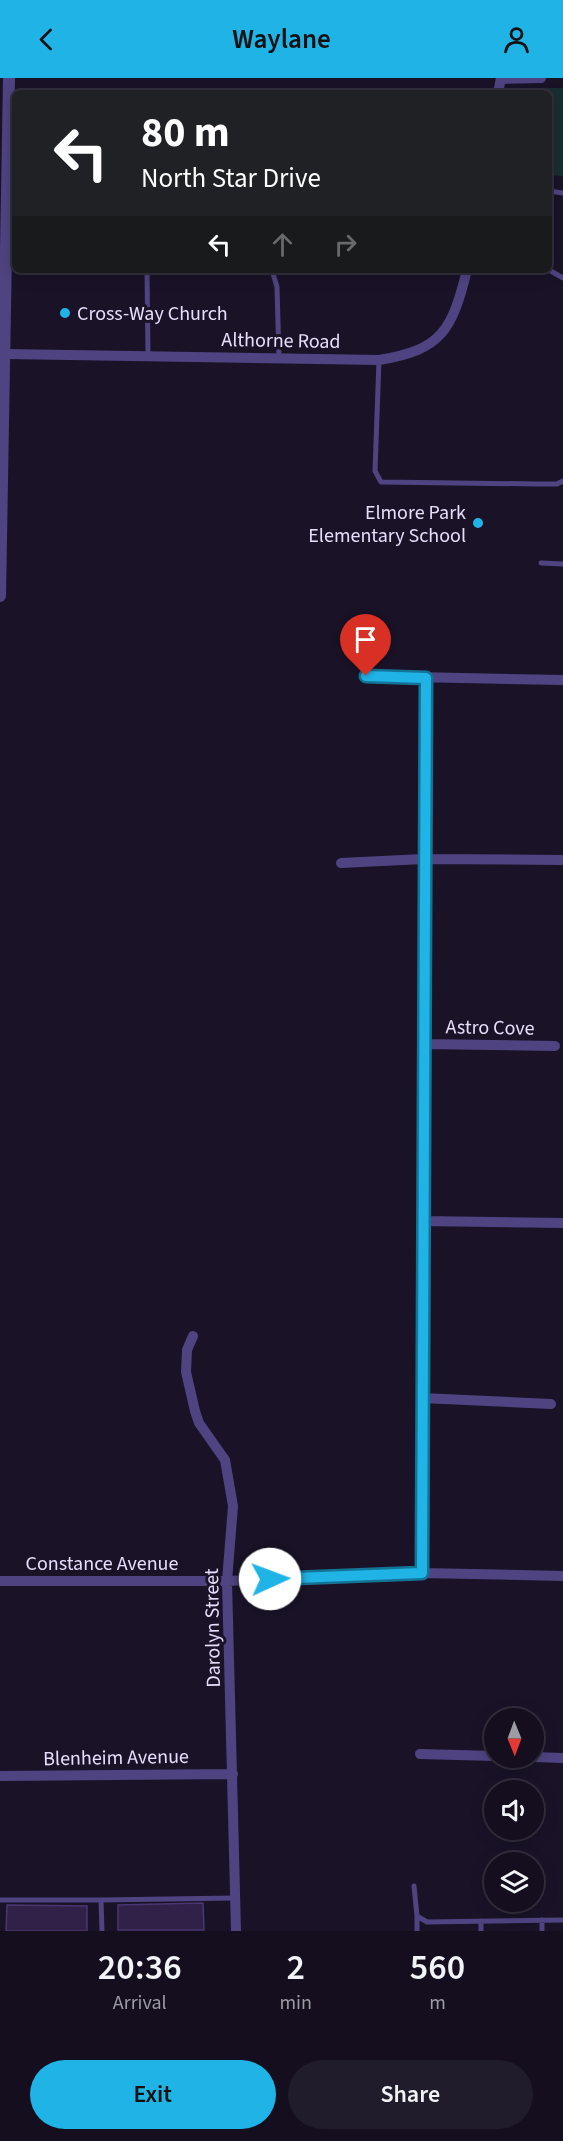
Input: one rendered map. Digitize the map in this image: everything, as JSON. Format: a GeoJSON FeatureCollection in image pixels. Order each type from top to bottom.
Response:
{"type":"FeatureCollection","features":[{"type":"Feature","properties":{"kind":"street"},"geometry":{"type":"LineString","coordinates":[[0,596],[11,238],[9,78]]}},
{"type":"Feature","properties":{"kind":"street"},"geometry":{"type":"LineString","coordinates":[[501,78],[541,78]]}},
{"type":"Feature","properties":{"kind":"street","name":"Althorne Road"},"geometry":{"type":"LineString","coordinates":[[6,354],[379,360],[426,349],[449,327],[466,273]]}},
{"type":"Feature","properties":{"kind":"street"},"geometry":{"type":"LineString","coordinates":[[366,676],[563,680]]}},
{"type":"Feature","properties":{"kind":"street"},"geometry":{"type":"LineString","coordinates":[[422,1573],[423,859],[426,678]]}},
{"type":"Feature","properties":{"kind":"street"},"geometry":{"type":"LineString","coordinates":[[341,863],[423,859],[563,860]]}},
{"type":"Feature","properties":{"kind":"street","name":"Astro Cove"},"geometry":{"type":"LineString","coordinates":[[424,1044],[555,1046]]}},
{"type":"Feature","properties":{"kind":"street"},"geometry":{"type":"LineString","coordinates":[[422,1221],[563,1223]]}},
{"type":"Feature","properties":{"kind":"street","name":"Darolyn Street"},"geometry":{"type":"LineString","coordinates":[[193,1336],[188,1350],[186,1372],[195,1411],[199,1423],[225,1460],[233,1506],[227,1581],[236,1931]]}},
{"type":"Feature","properties":{"kind":"street"},"geometry":{"type":"LineString","coordinates":[[422,1398],[551,1404]]}},
{"type":"Feature","properties":{"kind":"street","name":"Constance Avenue"},"geometry":{"type":"LineString","coordinates":[[0,1581],[227,1581],[422,1573],[563,1576]]}},
{"type":"Feature","properties":{"kind":"street"},"geometry":{"type":"LineString","coordinates":[[420,1754],[484,1756]]}},
{"type":"Feature","properties":{"kind":"street"},"geometry":{"type":"LineString","coordinates":[[544,1757],[563,1758]]}},
{"type":"Feature","properties":{"kind":"street","name":"Blenheim Avenue"},"geometry":{"type":"LineString","coordinates":[[0,1776],[233,1774]]}},
{"type":"Feature","properties":{"kind":"lane"},"geometry":{"type":"LineString","coordinates":[[147,273],[148,355]]}},
{"type":"Feature","properties":{"kind":"lane"},"geometry":{"type":"LineString","coordinates":[[273,273],[277,287],[279,358]]}},
{"type":"Feature","properties":{"kind":"lane"},"geometry":{"type":"LineString","coordinates":[[379,360],[375,471],[381,482],[557,484],[563,481]]}},
{"type":"Feature","properties":{"kind":"lane"},"geometry":{"type":"LineString","coordinates":[[541,563],[563,564]]}},
{"type":"Feature","properties":{"kind":"lane"},"geometry":{"type":"LineString","coordinates":[[414,1886],[417,1931]]}},
{"type":"Feature","properties":{"kind":"lane"},"geometry":{"type":"LineString","coordinates":[[0,1900],[236,1898]]}},
{"type":"Feature","properties":{"kind":"lane"},"geometry":{"type":"LineString","coordinates":[[100,1900],[102,1931]]}},
{"type":"Feature","properties":{"kind":"lane"},"geometry":{"type":"LineString","coordinates":[[417,1916],[427,1922],[563,1920]]}},
{"type":"Feature","properties":{"kind":"lane"},"geometry":{"type":"LineString","coordinates":[[542,1920],[542,1931]]}},
{"type":"Feature","properties":{"kind":"lane"},"geometry":{"type":"LineString","coordinates":[[480,1921],[481,1931]]}},
{"type":"Feature","properties":{"kind":"green space"},"geometry":{"type":"Polygon","coordinates":[[[510,88],[563,88],[563,176],[552,175],[552,90],[510,90],[510,88]]]}},
{"type":"Feature","properties":{"kind":"building"},"geometry":{"type":"Polygon","coordinates":[[[203,1903],[204,1930],[118,1930],[118,1905],[203,1903]]]}},
{"type":"Feature","properties":{"kind":"building"},"geometry":{"type":"Polygon","coordinates":[[[7,1905],[87,1906],[87,1931],[6,1931],[7,1905]]]}},
{"type":"Feature","properties":{"kind":"place","name":"Cross-Way Church"},"geometry":{"type":"Point","coordinates":[65,313]}},
{"type":"Feature","properties":{"kind":"place","name":"Elmore Park Elementary School"},"geometry":{"type":"Point","coordinates":[478,523]}},
{"type":"Feature","properties":{"kind":"route"},"geometry":{"type":"LineString","coordinates":[[270,1579],[422,1573],[423,859],[426,678],[366,676]]}}]}
